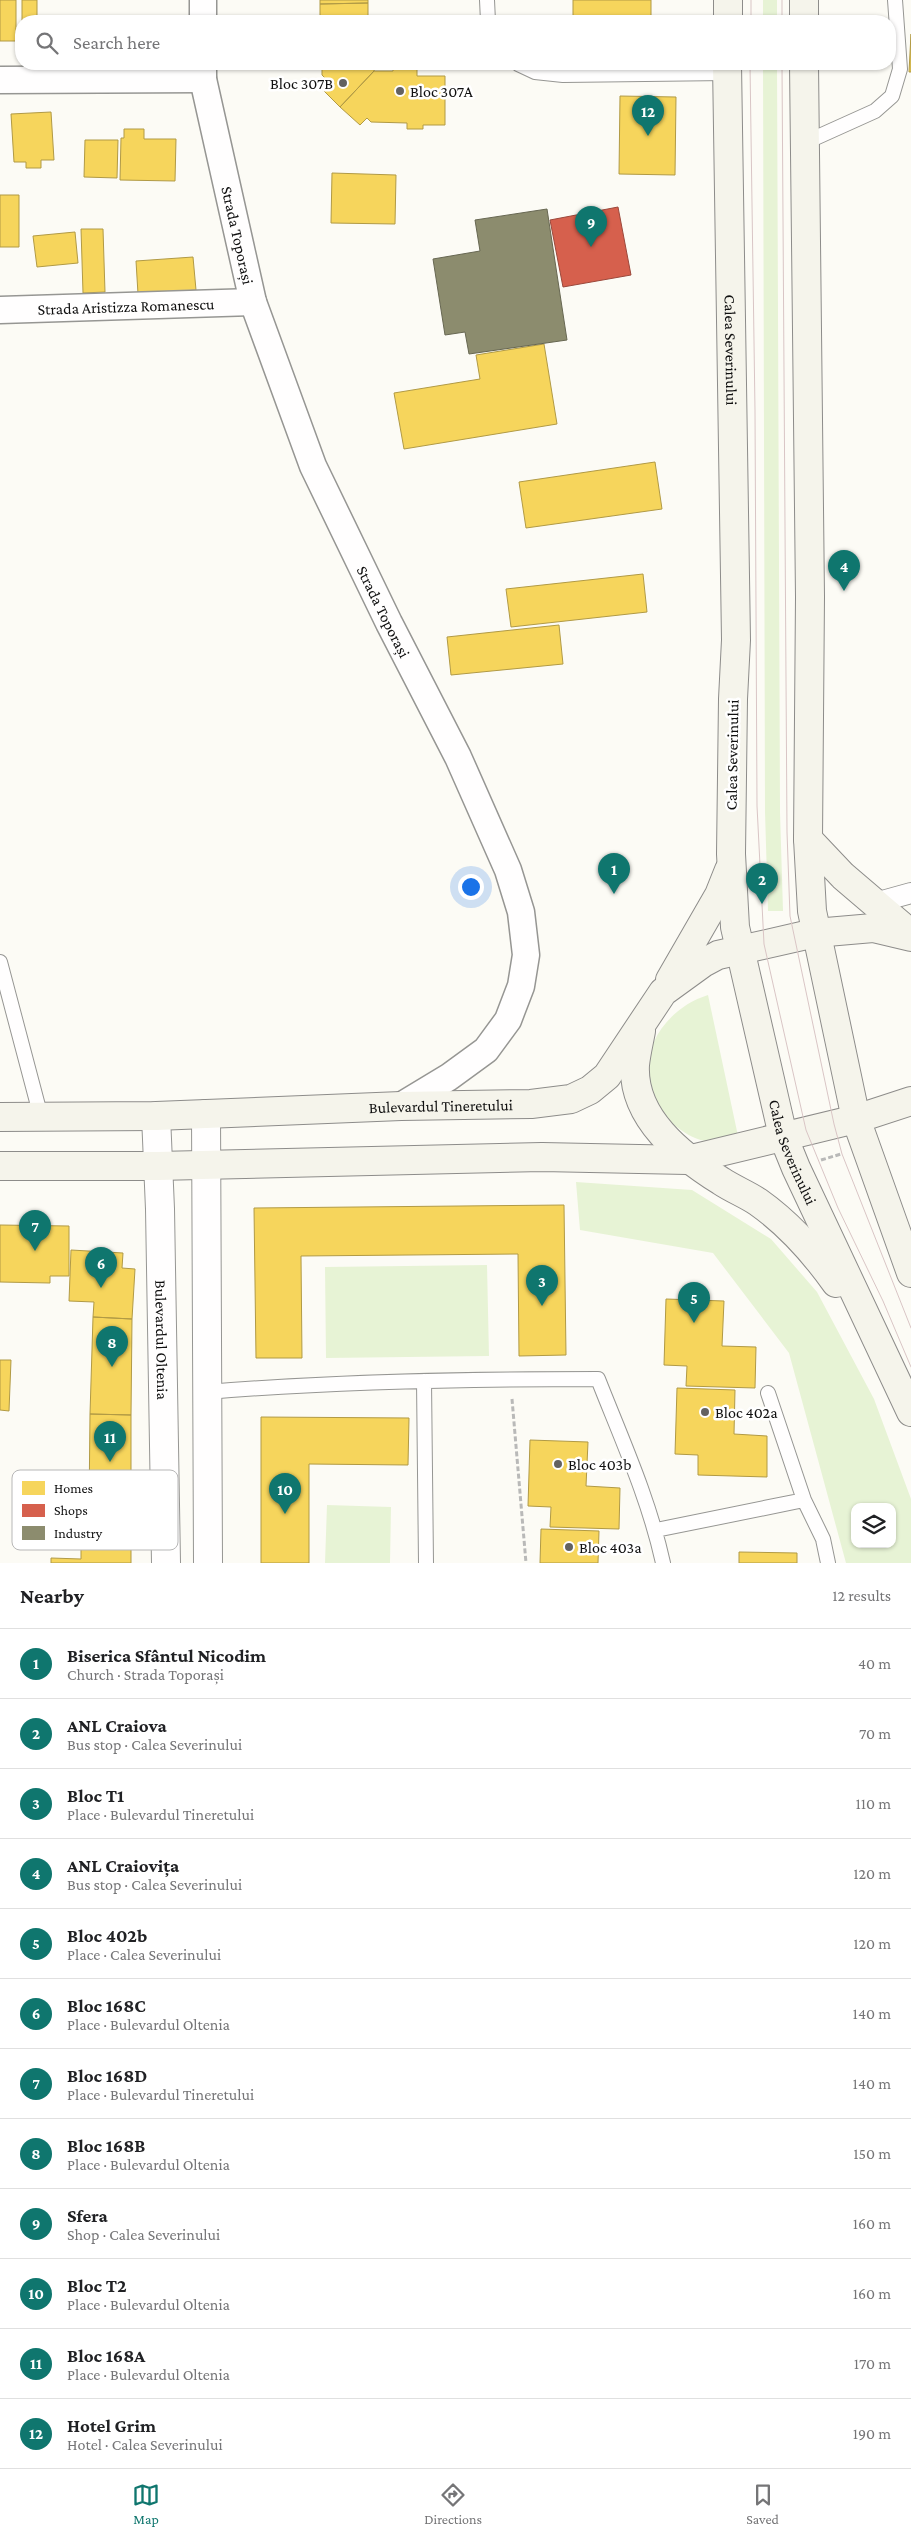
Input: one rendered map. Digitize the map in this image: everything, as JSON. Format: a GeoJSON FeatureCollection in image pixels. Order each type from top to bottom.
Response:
{"type":"FeatureCollection","features":[{"type":"Feature","properties":{"kind":"main road"},"geometry":{"type":"LineString","coordinates":[[728,0],[728,15]]}},
{"type":"Feature","properties":{"kind":"main road"},"geometry":{"type":"LineString","coordinates":[[804,0],[804,15]]}},
{"type":"Feature","properties":{"kind":"main road","name":"Calea Severinului"},"geometry":{"type":"LineString","coordinates":[[727,70],[736,640],[733,700],[731,854],[735,927],[783,1136],[796,1168],[911,1412]]}},
{"type":"Feature","properties":{"kind":"main road"},"geometry":{"type":"LineString","coordinates":[[804,70],[810,597],[808,839],[815,933],[856,1119],[911,1273]]}},
{"type":"Feature","properties":{"kind":"main road"},"geometry":{"type":"LineString","coordinates":[[808,839],[843,876],[911,936]]}},
{"type":"Feature","properties":{"kind":"main road"},"geometry":{"type":"LineString","coordinates":[[663,992],[719,895],[729,870],[731,854]]}},
{"type":"Feature","properties":{"kind":"main road","name":"Bulevardul Tineretului"},"geometry":{"type":"LineString","coordinates":[[0,1117],[156,1116],[401,1106],[530,1104],[571,1098],[590,1090],[607,1076],[663,992],[702,962],[718,955],[815,933],[873,928],[911,936]]}},
{"type":"Feature","properties":{"kind":"main road"},"geometry":{"type":"LineString","coordinates":[[643,1022],[635,1065],[641,1100],[653,1123],[687,1160],[757,1201],[790,1228],[815,1254],[870,1326]]}},
{"type":"Feature","properties":{"kind":"main road"},"geometry":{"type":"LineString","coordinates":[[0,1166],[157,1166],[542,1157],[687,1160],[856,1119],[911,1101]]}},
{"type":"Feature","properties":{"kind":"street"},"geometry":{"type":"LineString","coordinates":[[203,0],[203,15]]}},
{"type":"Feature","properties":{"kind":"street"},"geometry":{"type":"LineString","coordinates":[[0,80],[203,72]]}},
{"type":"Feature","properties":{"kind":"street","name":"Strada Toporași"},"geometry":{"type":"LineString","coordinates":[[203,72],[252,302],[313,466],[389,623],[458,757],[508,870],[521,912],[526,955],[521,986],[508,1020],[486,1050],[449,1077],[401,1106]]}},
{"type":"Feature","properties":{"kind":"street","name":"Strada Aristizza Romanescu"},"geometry":{"type":"LineString","coordinates":[[0,310],[252,302]]}},
{"type":"Feature","properties":{"kind":"street"},"geometry":{"type":"LineString","coordinates":[[875,903],[911,893]]}},
{"type":"Feature","properties":{"kind":"street"},"geometry":{"type":"LineString","coordinates":[[206,1114],[208,1563]]}},
{"type":"Feature","properties":{"kind":"street","name":"Bulevardul Oltenia"},"geometry":{"type":"LineString","coordinates":[[156,1116],[164,1470]]}},
{"type":"Feature","properties":{"kind":"street","name":"Bulevardul Oltenia"},"geometry":{"type":"LineString","coordinates":[[166,1550],[166,1563]]}},
{"type":"Feature","properties":{"kind":"lane"},"geometry":{"type":"LineString","coordinates":[[487,0],[488,15]]}},
{"type":"Feature","properties":{"kind":"lane"},"geometry":{"type":"LineString","coordinates":[[804,143],[875,111],[892,96],[900,69],[895,0]]}},
{"type":"Feature","properties":{"kind":"lane"},"geometry":{"type":"LineString","coordinates":[[531,70],[563,75],[680,70]]}},
{"type":"Feature","properties":{"kind":"lane"},"geometry":{"type":"LineString","coordinates":[[0,962],[41,1117]]}},
{"type":"Feature","properties":{"kind":"lane"},"geometry":{"type":"LineString","coordinates":[[207,1392],[300,1384],[598,1379],[656,1530],[664,1563]]}},
{"type":"Feature","properties":{"kind":"lane"},"geometry":{"type":"LineString","coordinates":[[424,1381],[426,1563]]}},
{"type":"Feature","properties":{"kind":"lane"},"geometry":{"type":"LineString","coordinates":[[768,1393],[804,1500],[823,1539],[828,1563]]}},
{"type":"Feature","properties":{"kind":"lane"},"geometry":{"type":"LineString","coordinates":[[656,1530],[804,1500]]}},
{"type":"Feature","properties":{"kind":"path"},"geometry":{"type":"LineString","coordinates":[[510,1379],[526,1563]]}},
{"type":"Feature","properties":{"kind":"green space"},"geometry":{"type":"Polygon","coordinates":[[[763,0],[777,0],[777,15],[763,15],[763,0]]]}},
{"type":"Feature","properties":{"kind":"green space"},"geometry":{"type":"Polygon","coordinates":[[[763,70],[777,70],[780,812],[783,911],[768,911],[765,812],[763,70]]]}},
{"type":"Feature","properties":{"kind":"green space"},"geometry":{"type":"Polygon","coordinates":[[[708,995],[738,1136],[712,1141],[698,1139],[689,1135],[660,1111],[650,1092],[647,1072],[650,1053],[658,1034],[671,1018],[688,1004],[708,995]]]}},
{"type":"Feature","properties":{"kind":"green space"},"geometry":{"type":"Polygon","coordinates":[[[576,1182],[692,1190],[771,1239],[817,1292],[874,1399],[911,1499],[911,1563],[846,1563],[789,1353],[713,1253],[580,1230],[576,1182]]]}},
{"type":"Feature","properties":{"kind":"green space"},"geometry":{"type":"Polygon","coordinates":[[[487,1265],[489,1356],[326,1358],[325,1267],[487,1265]]]}},
{"type":"Feature","properties":{"kind":"green space"},"geometry":{"type":"Polygon","coordinates":[[[327,1505],[391,1507],[390,1563],[325,1563],[327,1505]]]}},
{"type":"Feature","properties":{"kind":"building: Homes"},"geometry":{"type":"Polygon","coordinates":[[[0,0],[16,0],[15,41],[0,41],[0,0]]]}},
{"type":"Feature","properties":{"kind":"building: Homes"},"geometry":{"type":"Polygon","coordinates":[[[22,0],[37,0],[37,15],[22,15],[22,0]]]}},
{"type":"Feature","properties":{"kind":"building: Homes"},"geometry":{"type":"Polygon","coordinates":[[[320,0],[368,0],[368,3],[320,4],[320,0]]]}},
{"type":"Feature","properties":{"kind":"building: Homes"},"geometry":{"type":"Polygon","coordinates":[[[573,0],[651,0],[651,15],[573,15],[573,0]]]}},
{"type":"Feature","properties":{"kind":"building: Homes"},"geometry":{"type":"Polygon","coordinates":[[[368,3],[368,15],[320,15],[320,4],[368,3]]]}},
{"type":"Feature","properties":{"kind":"building: Homes"},"geometry":{"type":"Polygon","coordinates":[[[911,34],[911,72],[909,72],[911,34]]]}},
{"type":"Feature","properties":{"kind":"building: Homes","name":"Bloc 307B"},"geometry":{"type":"Polygon","coordinates":[[[322,70],[374,70],[340,107],[319,86],[326,79],[322,75],[322,70]]]}},
{"type":"Feature","properties":{"kind":"building: Homes","name":"Bloc 307A"},"geometry":{"type":"Polygon","coordinates":[[[417,70],[417,76],[445,76],[445,125],[423,125],[423,129],[407,129],[407,123],[371,122],[367,118],[360,125],[340,107],[374,71],[417,70]]]}},
{"type":"Feature","properties":{"kind":"building: Homes"},"geometry":{"type":"Polygon","coordinates":[[[620,96],[676,97],[675,175],[619,174],[620,96]]]}},
{"type":"Feature","properties":{"kind":"building: Homes"},"geometry":{"type":"Polygon","coordinates":[[[51,112],[54,160],[41,160],[41,168],[26,168],[26,162],[14,162],[11,114],[51,112]]]}},
{"type":"Feature","properties":{"kind":"building: Homes"},"geometry":{"type":"Polygon","coordinates":[[[124,129],[144,129],[144,139],[176,139],[175,181],[120,180],[121,138],[124,138],[124,129]]]}},
{"type":"Feature","properties":{"kind":"building: Homes"},"geometry":{"type":"Polygon","coordinates":[[[85,140],[118,140],[117,178],[84,177],[85,140]]]}},
{"type":"Feature","properties":{"kind":"building: Homes"},"geometry":{"type":"Polygon","coordinates":[[[332,173],[396,175],[395,224],[331,223],[332,173]]]}},
{"type":"Feature","properties":{"kind":"building: Homes"},"geometry":{"type":"Polygon","coordinates":[[[0,195],[19,195],[19,247],[0,247],[0,195]]]}},
{"type":"Feature","properties":{"kind":"building: Homes"},"geometry":{"type":"Polygon","coordinates":[[[81,229],[103,229],[105,292],[83,293],[81,229]]]}},
{"type":"Feature","properties":{"kind":"building: Homes"},"geometry":{"type":"Polygon","coordinates":[[[75,232],[78,263],[37,267],[33,236],[75,232]]]}},
{"type":"Feature","properties":{"kind":"building: Homes"},"geometry":{"type":"Polygon","coordinates":[[[193,257],[196,290],[138,294],[136,261],[193,257]]]}},
{"type":"Feature","properties":{"kind":"building: Homes"},"geometry":{"type":"Polygon","coordinates":[[[544,344],[557,424],[404,449],[394,393],[480,379],[476,355],[544,344]]]}},
{"type":"Feature","properties":{"kind":"building: Homes"},"geometry":{"type":"Polygon","coordinates":[[[655,462],[662,509],[526,528],[519,482],[655,462]]]}},
{"type":"Feature","properties":{"kind":"building: Homes"},"geometry":{"type":"Polygon","coordinates":[[[643,574],[647,612],[511,627],[506,589],[643,574]]]}},
{"type":"Feature","properties":{"kind":"building: Homes"},"geometry":{"type":"Polygon","coordinates":[[[559,625],[563,664],[451,675],[447,637],[559,625]]]}},
{"type":"Feature","properties":{"kind":"building: Homes"},"geometry":{"type":"Polygon","coordinates":[[[564,1205],[566,1355],[519,1356],[518,1254],[301,1256],[302,1358],[256,1358],[254,1208],[564,1205]]]}},
{"type":"Feature","properties":{"kind":"building: Homes"},"geometry":{"type":"Polygon","coordinates":[[[0,1225],[69,1226],[69,1276],[50,1276],[50,1283],[0,1282],[0,1225]]]}},
{"type":"Feature","properties":{"kind":"building: Homes"},"geometry":{"type":"Polygon","coordinates":[[[71,1250],[123,1253],[122,1268],[135,1269],[132,1319],[93,1317],[94,1302],[69,1301],[71,1250]]]}},
{"type":"Feature","properties":{"kind":"building: Homes"},"geometry":{"type":"Polygon","coordinates":[[[666,1299],[724,1301],[722,1346],[756,1347],[755,1388],[686,1386],[687,1366],[664,1365],[666,1299]]]}},
{"type":"Feature","properties":{"kind":"building: Homes"},"geometry":{"type":"Polygon","coordinates":[[[93,1317],[132,1319],[131,1415],[90,1414],[93,1317]]]}},
{"type":"Feature","properties":{"kind":"building: Homes"},"geometry":{"type":"Polygon","coordinates":[[[0,1360],[11,1360],[9,1411],[0,1410],[0,1360]]]}},
{"type":"Feature","properties":{"kind":"building: Homes","name":"Bloc 402a"},"geometry":{"type":"Polygon","coordinates":[[[677,1388],[735,1390],[734,1434],[767,1436],[767,1477],[698,1475],[698,1455],[675,1454],[677,1388]]]}},
{"type":"Feature","properties":{"kind":"building: Homes"},"geometry":{"type":"Polygon","coordinates":[[[90,1414],[131,1415],[131,1470],[89,1470],[90,1414]]]}},
{"type":"Feature","properties":{"kind":"building: Homes"},"geometry":{"type":"Polygon","coordinates":[[[261,1417],[409,1418],[408,1465],[309,1464],[309,1563],[261,1563],[261,1417]]]}},
{"type":"Feature","properties":{"kind":"building: Homes","name":"Bloc 403b"},"geometry":{"type":"Polygon","coordinates":[[[530,1440],[588,1442],[586,1486],[620,1488],[619,1529],[550,1527],[551,1507],[528,1506],[530,1440]]]}},
{"type":"Feature","properties":{"kind":"building: Homes","name":"Bloc 403a"},"geometry":{"type":"Polygon","coordinates":[[[541,1529],[599,1531],[598,1563],[540,1563],[541,1529]]]}},
{"type":"Feature","properties":{"kind":"building: Homes"},"geometry":{"type":"Polygon","coordinates":[[[81,1550],[131,1550],[131,1563],[51,1563],[51,1558],[81,1559],[81,1550]]]}},
{"type":"Feature","properties":{"kind":"building: Homes"},"geometry":{"type":"Polygon","coordinates":[[[739,1552],[797,1553],[797,1563],[739,1563],[739,1552]]]}},
{"type":"Feature","properties":{"kind":"building: Shops"},"geometry":{"type":"Polygon","coordinates":[[[618,207],[631,275],[563,287],[550,220],[618,207]]]}},
{"type":"Feature","properties":{"kind":"building: Industry"},"geometry":{"type":"Polygon","coordinates":[[[547,209],[567,340],[469,354],[465,332],[445,335],[433,259],[480,251],[475,220],[547,209]]]}},
{"type":"Feature","properties":{"kind":"tram line"},"geometry":{"type":"LineString","coordinates":[[751,0],[751,15]]}},
{"type":"Feature","properties":{"kind":"tram line"},"geometry":{"type":"LineString","coordinates":[[782,0],[782,15]]}},
{"type":"Feature","properties":{"kind":"tram line"},"geometry":{"type":"LineString","coordinates":[[750,70],[755,411],[757,806],[764,944],[806,1130],[838,1208],[883,1301],[911,1367]]}},
{"type":"Feature","properties":{"kind":"tram line"},"geometry":{"type":"LineString","coordinates":[[782,70],[787,832],[790,916],[842,1154],[911,1328]]}},
{"type":"Feature","properties":{"kind":"place","name":"Bloc 307B"},"geometry":{"type":"Point","coordinates":[343,83]}},
{"type":"Feature","properties":{"kind":"place","name":"Bloc 307A"},"geometry":{"type":"Point","coordinates":[400,91]}},
{"type":"Feature","properties":{"kind":"place","name":"Hotel Grim"},"geometry":{"type":"Point","coordinates":[648,136]}},
{"type":"Feature","properties":{"kind":"place","name":"Sfera"},"geometry":{"type":"Point","coordinates":[591,247]}},
{"type":"Feature","properties":{"kind":"place","name":"ANL Craiovița"},"geometry":{"type":"Point","coordinates":[844,591]}},
{"type":"Feature","properties":{"kind":"place","name":"Biserica Sfântul Nicodim"},"geometry":{"type":"Point","coordinates":[614,894]}},
{"type":"Feature","properties":{"kind":"place","name":"ANL Craiova"},"geometry":{"type":"Point","coordinates":[762,904]}},
{"type":"Feature","properties":{"kind":"place","name":"Bloc 168D"},"geometry":{"type":"Point","coordinates":[35,1251]}},
{"type":"Feature","properties":{"kind":"place","name":"Bloc 168C"},"geometry":{"type":"Point","coordinates":[101,1288]}},
{"type":"Feature","properties":{"kind":"place","name":"Bloc T1"},"geometry":{"type":"Point","coordinates":[542,1306]}},
{"type":"Feature","properties":{"kind":"place","name":"Bloc 402b"},"geometry":{"type":"Point","coordinates":[694,1323]}},
{"type":"Feature","properties":{"kind":"place","name":"Bloc 168B"},"geometry":{"type":"Point","coordinates":[112,1367]}},
{"type":"Feature","properties":{"kind":"place","name":"Bloc 402a"},"geometry":{"type":"Point","coordinates":[705,1412]}},
{"type":"Feature","properties":{"kind":"place","name":"Bloc 168A"},"geometry":{"type":"Point","coordinates":[110,1462]}},
{"type":"Feature","properties":{"kind":"place","name":"Bloc 403b"},"geometry":{"type":"Point","coordinates":[558,1464]}},
{"type":"Feature","properties":{"kind":"place","name":"Bloc T2"},"geometry":{"type":"Point","coordinates":[285,1514]}},
{"type":"Feature","properties":{"kind":"place","name":"Bloc 403a"},"geometry":{"type":"Point","coordinates":[569,1547]}}]}
